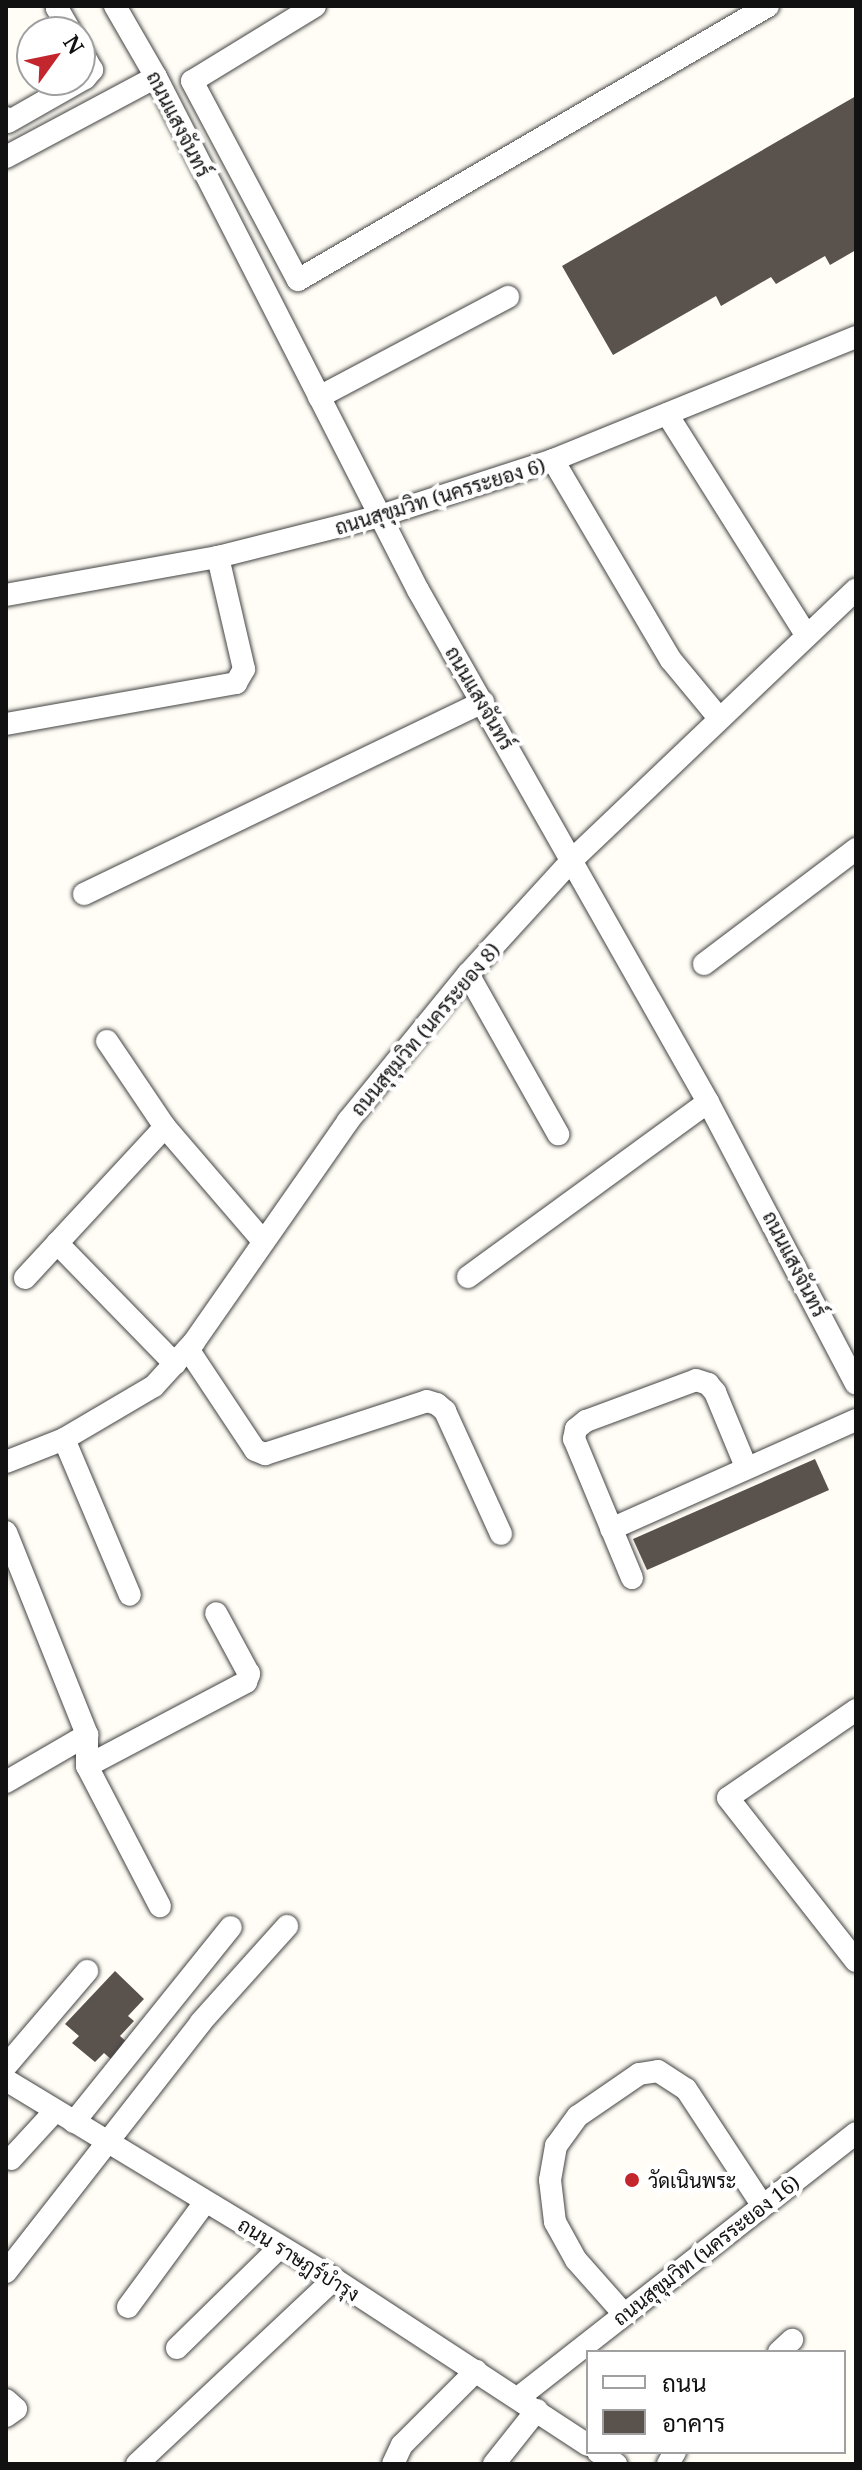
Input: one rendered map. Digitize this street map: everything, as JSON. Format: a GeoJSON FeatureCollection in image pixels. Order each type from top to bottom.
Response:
{"type":"FeatureCollection","features":[{"type":"Feature","properties":{"kind":"street","name":"ถนนแสงจันทร์"},"geometry":{"type":"LineString","coordinates":[[115,6],[156,77],[380,516],[708,1102],[856,1384]]}},
{"type":"Feature","properties":{"kind":"street"},"geometry":{"type":"LineString","coordinates":[[315,6],[192,81],[298,280],[768,6]]}},
{"type":"Feature","properties":{"kind":"street"},"geometry":{"type":"LineString","coordinates":[[6,157],[156,77]]}},
{"type":"Feature","properties":{"kind":"street"},"geometry":{"type":"LineString","coordinates":[[6,118],[8,122],[54,96]]}},
{"type":"Feature","properties":{"kind":"street"},"geometry":{"type":"LineString","coordinates":[[319,397],[508,297]]}},
{"type":"Feature","properties":{"kind":"street","name":"ถนนสุขุมวิท (นครระยอง 6)"},"geometry":{"type":"LineString","coordinates":[[6,595],[218,557],[380,516],[553,460],[856,337]]}},
{"type":"Feature","properties":{"kind":"street"},"geometry":{"type":"LineString","coordinates":[[667,414],[807,636]]}},
{"type":"Feature","properties":{"kind":"street"},"geometry":{"type":"LineString","coordinates":[[553,460],[671,660],[719,718]]}},
{"type":"Feature","properties":{"kind":"street"},"geometry":{"type":"LineString","coordinates":[[6,724],[236,683],[244,669],[218,557]]}},
{"type":"Feature","properties":{"kind":"street","name":"ถนนสุขุมวิท (นครระยอง 8)"},"geometry":{"type":"LineString","coordinates":[[6,1462],[64,1439],[154,1386],[181,1357],[348,1121],[468,974],[572,860],[856,590]]}},
{"type":"Feature","properties":{"kind":"street"},"geometry":{"type":"LineString","coordinates":[[84,894],[483,702]]}},
{"type":"Feature","properties":{"kind":"street"},"geometry":{"type":"LineString","coordinates":[[704,964],[856,849]]}},
{"type":"Feature","properties":{"kind":"street"},"geometry":{"type":"LineString","coordinates":[[468,974],[558,1134]]}},
{"type":"Feature","properties":{"kind":"street"},"geometry":{"type":"LineString","coordinates":[[107,1041],[165,1127],[263,1241]]}},
{"type":"Feature","properties":{"kind":"street"},"geometry":{"type":"LineString","coordinates":[[468,1277],[708,1102]]}},
{"type":"Feature","properties":{"kind":"street"},"geometry":{"type":"LineString","coordinates":[[25,1278],[165,1127]]}},
{"type":"Feature","properties":{"kind":"street"},"geometry":{"type":"LineString","coordinates":[[57,1243],[181,1357],[255,1450],[265,1454],[427,1401],[437,1404],[445,1411],[501,1534]]}},
{"type":"Feature","properties":{"kind":"street"},"geometry":{"type":"LineString","coordinates":[[632,1578],[574,1439],[576,1429],[586,1421],[696,1380],[708,1384],[715,1392],[746,1467]]}},
{"type":"Feature","properties":{"kind":"street"},"geometry":{"type":"LineString","coordinates":[[611,1529],[856,1420]]}},
{"type":"Feature","properties":{"kind":"street"},"geometry":{"type":"LineString","coordinates":[[64,1439],[130,1595]]}},
{"type":"Feature","properties":{"kind":"street"},"geometry":{"type":"LineString","coordinates":[[6,1532],[87,1735],[87,1766],[160,1906]]}},
{"type":"Feature","properties":{"kind":"street"},"geometry":{"type":"LineString","coordinates":[[87,1766],[246,1682],[249,1674],[216,1613]]}},
{"type":"Feature","properties":{"kind":"street"},"geometry":{"type":"LineString","coordinates":[[856,1710],[728,1798],[856,1961]]}},
{"type":"Feature","properties":{"kind":"street"},"geometry":{"type":"LineString","coordinates":[[6,1782],[87,1735]]}},
{"type":"Feature","properties":{"kind":"street"},"geometry":{"type":"LineString","coordinates":[[6,2272],[110,2143],[201,2022],[287,1926]]}},
{"type":"Feature","properties":{"kind":"street"},"geometry":{"type":"LineString","coordinates":[[11,2159],[65,2116],[231,1927]]}},
{"type":"Feature","properties":{"kind":"street"},"geometry":{"type":"LineString","coordinates":[[6,2066],[87,1971]]}},
{"type":"Feature","properties":{"kind":"street"},"geometry":{"type":"LineString","coordinates":[[624,2314],[576,2260],[555,2222],[550,2180],[556,2146],[578,2116],[639,2074],[658,2071],[686,2089],[763,2206]]}},
{"type":"Feature","properties":{"kind":"street","name":"ถนน ราษฎร์บำรุง"},"geometry":{"type":"LineString","coordinates":[[6,2080],[334,2279],[586,2444]]}},
{"type":"Feature","properties":{"kind":"street","name":"ถนนสุขุมวิท (นครระยอง 16)"},"geometry":{"type":"LineString","coordinates":[[494,2464],[527,2404],[624,2314],[856,2133]]}},
{"type":"Feature","properties":{"kind":"street"},"geometry":{"type":"LineString","coordinates":[[128,2307],[205,2202]]}},
{"type":"Feature","properties":{"kind":"street"},"geometry":{"type":"LineString","coordinates":[[177,2348],[280,2247]]}},
{"type":"Feature","properties":{"kind":"street"},"geometry":{"type":"LineString","coordinates":[[137,2464],[334,2279]]}},
{"type":"Feature","properties":{"kind":"street"},"geometry":{"type":"LineString","coordinates":[[393,2464],[402,2445],[476,2371]]}},
{"type":"Feature","properties":{"kind":"street"},"geometry":{"type":"LineString","coordinates":[[6,2400],[16,2409],[6,2416]]}},
{"type":"Feature","properties":{"kind":"building"},"geometry":{"type":"Polygon","coordinates":[[[856,96],[856,250],[830,265],[825,256],[776,284],[771,277],[721,306],[716,296],[613,355],[562,266],[856,96]]]}},
{"type":"Feature","properties":{"kind":"building"},"geometry":{"type":"Polygon","coordinates":[[[815,1459],[829,1490],[647,1570],[633,1539],[815,1459]]]}},
{"type":"Feature","properties":{"kind":"building"},"geometry":{"type":"Polygon","coordinates":[[[115,1971],[144,1999],[128,2016],[134,2021],[120,2036],[129,2044],[113,2061],[104,2053],[95,2062],[72,2043],[79,2036],[65,2024],[115,1971]]]}},
{"type":"Feature","properties":{"kind":"place","name":"วัดเนินพระ"},"geometry":{"type":"Point","coordinates":[632,2180]}}]}
